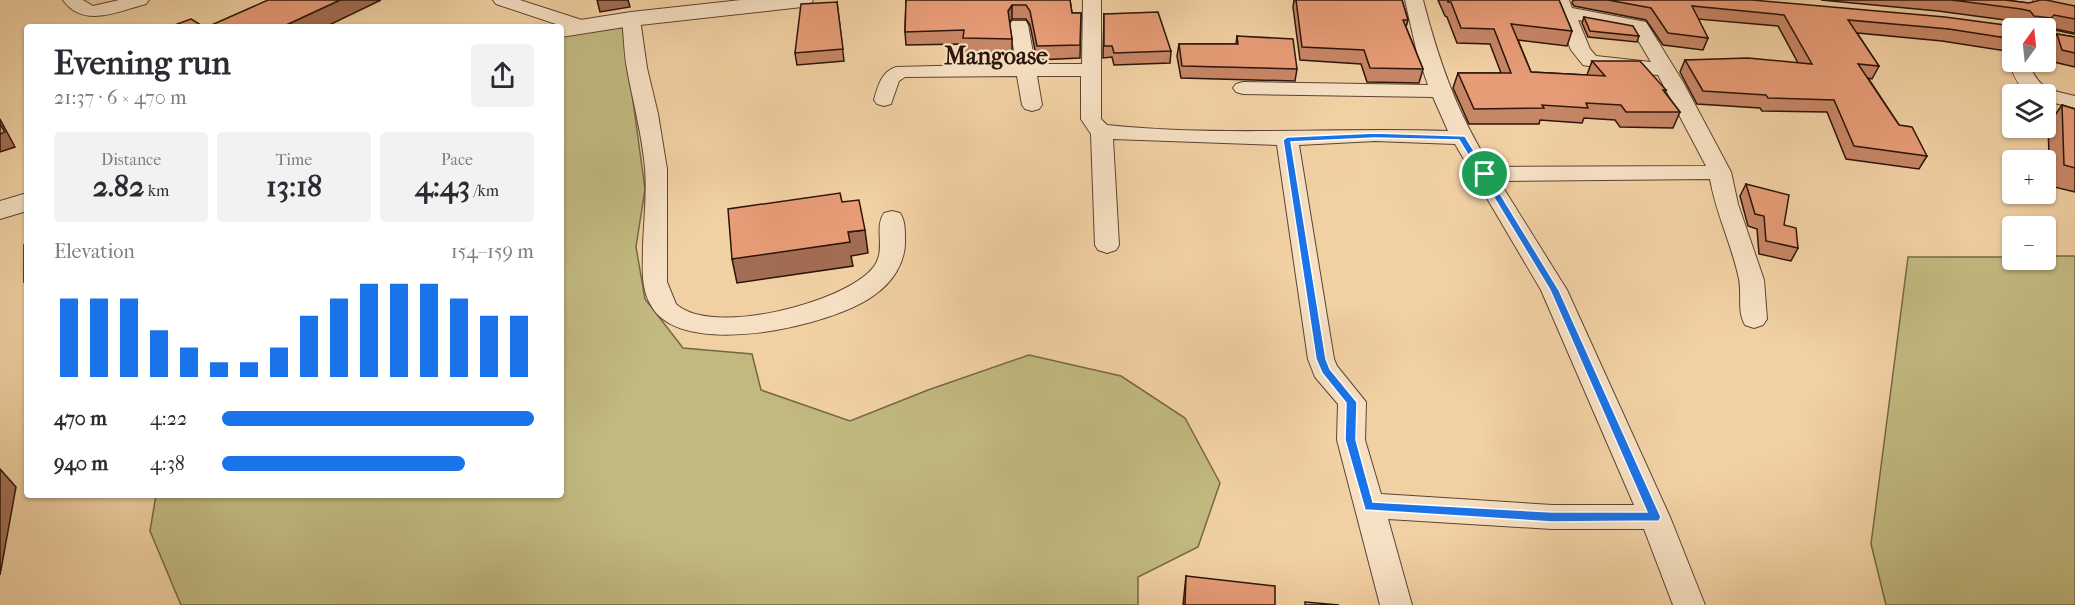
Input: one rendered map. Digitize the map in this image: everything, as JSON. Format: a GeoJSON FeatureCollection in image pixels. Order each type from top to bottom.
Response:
{"type":"FeatureCollection","features":[{"type":"Feature","properties":{"kind":"main road"},"geometry":{"type":"LineString","coordinates":[[1988,27],[2002,31]]}},
{"type":"Feature","properties":{"kind":"main road"},"geometry":{"type":"LineString","coordinates":[[2056,38],[2075,42]]}},
{"type":"Feature","properties":{"kind":"street"},"geometry":{"type":"LineString","coordinates":[[72,0],[93,12],[140,0]]}},
{"type":"Feature","properties":{"kind":"street"},"geometry":{"type":"LineString","coordinates":[[502,0],[561,24]]}},
{"type":"Feature","properties":{"kind":"street"},"geometry":{"type":"LineString","coordinates":[[571,28],[802,0]]}},
{"type":"Feature","properties":{"kind":"street"},"geometry":{"type":"LineString","coordinates":[[1092,0],[1091,119],[1096,128],[1131,134],[1287,140],[1375,135],[1462,138]]}},
{"type":"Feature","properties":{"kind":"street"},"geometry":{"type":"LineString","coordinates":[[1414,0],[1427,53],[1440,91],[1462,138],[1554,290],[1655,517],[1689,605]]}},
{"type":"Feature","properties":{"kind":"street"},"geometry":{"type":"LineString","coordinates":[[1967,0],[2022,8],[2026,7],[2023,0]]}},
{"type":"Feature","properties":{"kind":"street"},"geometry":{"type":"LineString","coordinates":[[1562,6],[1583,54],[1590,61],[1626,68],[1665,69]]}},
{"type":"Feature","properties":{"kind":"street"},"geometry":{"type":"LineString","coordinates":[[1562,6],[1640,26],[1720,171],[1726,204],[1752,279],[1754,319]]}},
{"type":"Feature","properties":{"kind":"street"},"geometry":{"type":"LineString","coordinates":[[631,19],[637,68],[648,114],[656,168],[658,296],[674,317],[689,323],[726,326],[768,322],[826,308],[857,295],[882,273],[891,260],[892,218]]}},
{"type":"Feature","properties":{"kind":"street"},"geometry":{"type":"LineString","coordinates":[[1019,25],[1032,105]]}},
{"type":"Feature","properties":{"kind":"street"},"geometry":{"type":"LineString","coordinates":[[884,100],[891,77],[894,73],[903,70],[1092,70]]}},
{"type":"Feature","properties":{"kind":"street"},"geometry":{"type":"LineString","coordinates":[[2022,72],[2032,89],[2075,102]]}},
{"type":"Feature","properties":{"kind":"street"},"geometry":{"type":"LineString","coordinates":[[1243,88],[1440,91]]}},
{"type":"Feature","properties":{"kind":"street"},"geometry":{"type":"LineString","coordinates":[[1102,130],[1107,245]]}},
{"type":"Feature","properties":{"kind":"street"},"geometry":{"type":"LineString","coordinates":[[1287,140],[1321,359],[1325,370],[1352,402],[1350,440],[1396,605]]}},
{"type":"Feature","properties":{"kind":"street"},"geometry":{"type":"LineString","coordinates":[[1485,174],[1656,174],[1720,171]]}},
{"type":"Feature","properties":{"kind":"street"},"geometry":{"type":"LineString","coordinates":[[0,210],[24,203]]}},
{"type":"Feature","properties":{"kind":"street"},"geometry":{"type":"LineString","coordinates":[[1369,506],[1552,517],[1655,517]]}},
{"type":"Feature","properties":{"kind":"shaded area"},"geometry":{"type":"Polygon","coordinates":[[[623,28],[645,189],[636,247],[645,299],[683,348],[752,354],[761,390],[850,421],[928,390],[1029,355],[1121,376],[1185,418],[1220,483],[1198,547],[1138,577],[1138,605],[181,605],[150,531],[156,498],[564,498],[564,36],[623,28]]]}},
{"type":"Feature","properties":{"kind":"shaded area"},"geometry":{"type":"Polygon","coordinates":[[[2056,256],[2075,256],[2075,605],[1886,605],[1871,544],[1908,257],[2002,257],[2002,270],[2056,270],[2056,256]]]}},
{"type":"Feature","properties":{"kind":"building"},"geometry":{"type":"Polygon","coordinates":[[[268,0],[340,0],[288,24],[214,24],[268,0]]]}},
{"type":"Feature","properties":{"kind":"building"},"geometry":{"type":"Polygon","coordinates":[[[906,0],[1070,0],[1072,13],[1081,13],[1080,45],[1037,46],[1030,11],[1026,5],[1012,5],[1008,11],[1012,39],[963,38],[964,30],[905,32],[906,0]]]}},
{"type":"Feature","properties":{"kind":"building"},"geometry":{"type":"Polygon","coordinates":[[[1296,0],[1402,0],[1408,20],[1403,20],[1423,69],[1370,68],[1364,50],[1302,47],[1296,0]]]}},
{"type":"Feature","properties":{"kind":"building"},"geometry":{"type":"Polygon","coordinates":[[[1448,0],[1559,0],[1572,31],[1511,24],[1531,72],[1605,76],[1592,61],[1640,61],[1666,90],[1663,90],[1680,112],[1626,112],[1621,105],[1586,103],[1588,108],[1542,105],[1544,108],[1474,109],[1458,73],[1511,73],[1494,29],[1461,28],[1451,2],[1448,0]]]}},
{"type":"Feature","properties":{"kind":"building"},"geometry":{"type":"Polygon","coordinates":[[[1608,0],[1752,0],[1945,17],[2002,25],[2002,37],[1949,29],[1848,20],[1879,66],[1858,64],[1899,125],[1912,127],[1927,156],[1854,146],[1834,100],[1768,98],[1766,95],[1703,91],[1685,60],[1748,58],[1812,64],[1784,15],[1692,6],[1708,38],[1668,33],[1651,8],[1608,0]]]}},
{"type":"Feature","properties":{"kind":"building"},"geometry":{"type":"Polygon","coordinates":[[[1952,0],[2005,0],[2029,3],[2046,0],[2075,6],[2075,19],[2054,15],[2051,18],[2034,16],[2030,11],[1952,0]]]}},
{"type":"Feature","properties":{"kind":"building"},"geometry":{"type":"Polygon","coordinates":[[[837,2],[843,49],[795,53],[801,4],[837,2]]]}},
{"type":"Feature","properties":{"kind":"building"},"geometry":{"type":"Polygon","coordinates":[[[1158,12],[1171,51],[1114,53],[1112,46],[1104,46],[1104,14],[1158,12]]]}},
{"type":"Feature","properties":{"kind":"building"},"geometry":{"type":"Polygon","coordinates":[[[1584,17],[1633,26],[1639,36],[1590,31],[1584,17]]]}},
{"type":"Feature","properties":{"kind":"building"},"geometry":{"type":"Polygon","coordinates":[[[191,19],[199,24],[177,24],[191,19]]]}},
{"type":"Feature","properties":{"kind":"building"},"geometry":{"type":"Polygon","coordinates":[[[2057,34],[2075,37],[2075,53],[2062,50],[2057,34]]]}},
{"type":"Feature","properties":{"kind":"building"},"geometry":{"type":"Polygon","coordinates":[[[1237,36],[1293,39],[1297,69],[1182,66],[1179,44],[1238,44],[1237,36]]]}},
{"type":"Feature","properties":{"kind":"building"},"geometry":{"type":"Polygon","coordinates":[[[2062,105],[2075,109],[2075,168],[2064,165],[2062,105]]]}},
{"type":"Feature","properties":{"kind":"building"},"geometry":{"type":"Polygon","coordinates":[[[0,124],[5,132],[0,134],[0,124]]]}},
{"type":"Feature","properties":{"kind":"building"},"geometry":{"type":"Polygon","coordinates":[[[1746,184],[1789,195],[1784,225],[1796,228],[1798,248],[1766,241],[1764,216],[1755,214],[1746,184]]]}},
{"type":"Feature","properties":{"kind":"building"},"geometry":{"type":"Polygon","coordinates":[[[840,193],[842,202],[859,200],[865,230],[848,232],[850,242],[732,259],[728,209],[840,193]]]}},
{"type":"Feature","properties":{"kind":"building"},"geometry":{"type":"Polygon","coordinates":[[[1186,576],[1275,586],[1275,605],[1185,605],[1186,576]]]}},
{"type":"Feature","properties":{"kind":"building"},"geometry":{"type":"Polygon","coordinates":[[[1305,602],[1339,605],[1305,605],[1305,602]]]}},
{"type":"Feature","properties":{"kind":"district","name":"Mangoase"},"geometry":{"type":"Point","coordinates":[996,56]}},
{"type":"Feature","properties":{"kind":"route"},"geometry":{"type":"LineString","coordinates":[[1375,135],[1462,138],[1485,174],[1515,228],[1554,290],[1655,517],[1552,517],[1369,506],[1350,440],[1352,402],[1325,370],[1321,359],[1287,140],[1375,135]]}}]}
